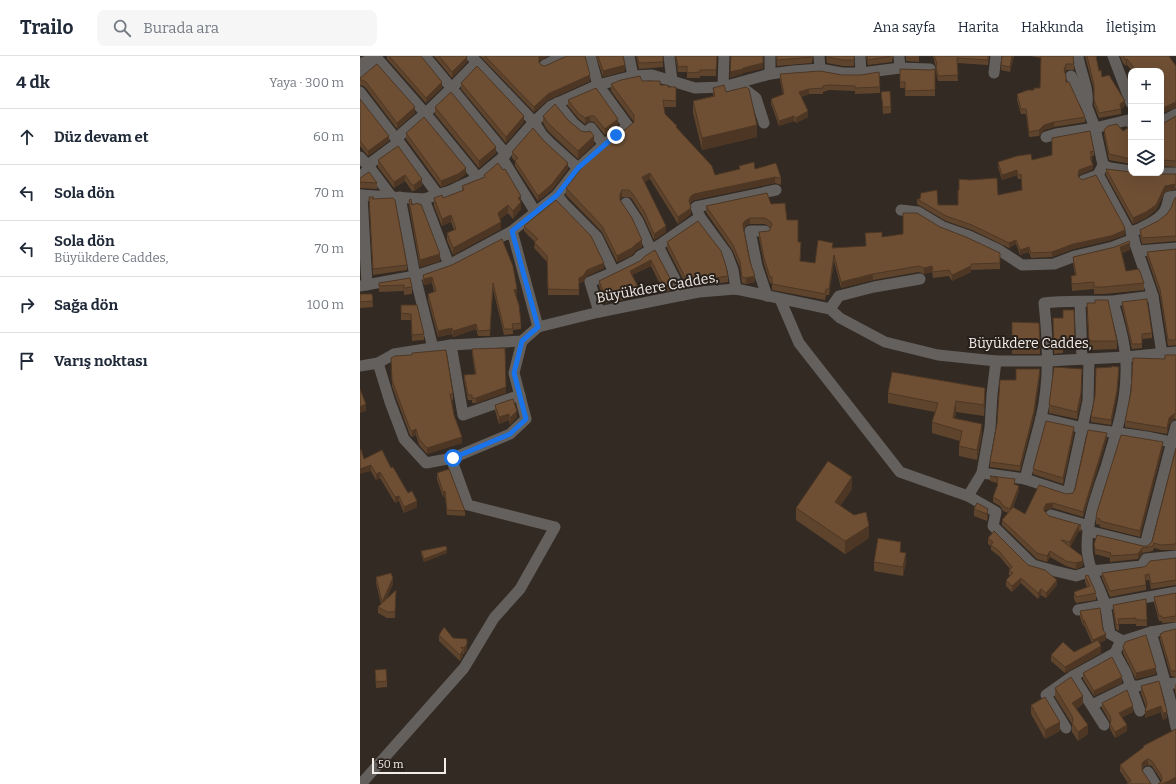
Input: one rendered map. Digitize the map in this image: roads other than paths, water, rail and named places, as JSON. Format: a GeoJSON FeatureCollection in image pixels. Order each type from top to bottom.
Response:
{"type":"FeatureCollection","features":[{"type":"Feature","properties":{"kind":"street"},"geometry":{"type":"LineString","coordinates":[[425,56],[452,87],[504,156],[536,213]]}},
{"type":"Feature","properties":{"kind":"street"},"geometry":{"type":"LineString","coordinates":[[545,65],[564,56]]}},
{"type":"Feature","properties":{"kind":"street"},"geometry":{"type":"LineString","coordinates":[[590,56],[598,85],[628,126],[578,168],[557,195],[512,231],[449,264],[415,276],[363,285],[361,195],[424,199],[450,191],[478,178],[504,156],[534,122],[551,106],[557,102],[598,85],[633,76],[652,76],[695,88],[723,87],[770,74],[793,71],[820,69],[842,73],[861,73],[900,68],[930,69]]}},
{"type":"Feature","properties":{"kind":"street"},"geometry":{"type":"LineString","coordinates":[[629,56],[633,76]]}},
{"type":"Feature","properties":{"kind":"street"},"geometry":{"type":"LineString","coordinates":[[669,56],[672,81]]}},
{"type":"Feature","properties":{"kind":"street"},"geometry":{"type":"LineString","coordinates":[[723,87],[724,56]]}},
{"type":"Feature","properties":{"kind":"street"},"geometry":{"type":"LineString","coordinates":[[770,56],[770,74]]}},
{"type":"Feature","properties":{"kind":"street"},"geometry":{"type":"LineString","coordinates":[[819,56],[820,69]]}},
{"type":"Feature","properties":{"kind":"street"},"geometry":{"type":"LineString","coordinates":[[860,56],[861,73]]}},
{"type":"Feature","properties":{"kind":"street"},"geometry":{"type":"LineString","coordinates":[[899,56],[900,68]]}},
{"type":"Feature","properties":{"kind":"street"},"geometry":{"type":"LineString","coordinates":[[994,73],[996,56]]}},
{"type":"Feature","properties":{"kind":"street"},"geometry":{"type":"LineString","coordinates":[[1078,56],[1080,68],[1086,84],[1088,96],[1087,107]]}},
{"type":"Feature","properties":{"kind":"street"},"geometry":{"type":"LineString","coordinates":[[1113,56],[1128,95]]}},
{"type":"Feature","properties":{"kind":"street"},"geometry":{"type":"LineString","coordinates":[[360,64],[376,57]]}},
{"type":"Feature","properties":{"kind":"street"},"geometry":{"type":"LineString","coordinates":[[360,74],[376,57]]}},
{"type":"Feature","properties":{"kind":"street"},"geometry":{"type":"LineString","coordinates":[[376,57],[425,113],[478,178]]}},
{"type":"Feature","properties":{"kind":"street"},"geometry":{"type":"LineString","coordinates":[[360,177],[398,141],[410,125],[452,87],[474,59],[534,122],[542,135],[578,168]]}},
{"type":"Feature","properties":{"kind":"street"},"geometry":{"type":"LineString","coordinates":[[1071,76],[1096,128],[1101,169],[1133,235],[1153,296],[1162,354]]}},
{"type":"Feature","properties":{"kind":"street"},"geometry":{"type":"LineString","coordinates":[[737,84],[756,98],[764,123]]}},
{"type":"Feature","properties":{"kind":"street"},"geometry":{"type":"LineString","coordinates":[[360,92],[438,195]]}},
{"type":"Feature","properties":{"kind":"street"},"geometry":{"type":"LineString","coordinates":[[557,102],[573,123],[585,133],[591,128],[604,145]]}},
{"type":"Feature","properties":{"kind":"street"},"geometry":{"type":"LineString","coordinates":[[1164,120],[1176,114]]}},
{"type":"Feature","properties":{"kind":"street"},"geometry":{"type":"LineString","coordinates":[[1046,137],[1096,128],[1128,120]]}},
{"type":"Feature","properties":{"kind":"street"},"geometry":{"type":"LineString","coordinates":[[360,157],[396,197],[433,348]]}},
{"type":"Feature","properties":{"kind":"street"},"geometry":{"type":"LineString","coordinates":[[1083,179],[1101,169],[1110,168],[1128,171]]}},
{"type":"Feature","properties":{"kind":"street"},"geometry":{"type":"LineString","coordinates":[[1164,173],[1176,173]]}},
{"type":"Feature","properties":{"kind":"street"},"geometry":{"type":"LineString","coordinates":[[736,289],[727,254],[700,217],[696,207],[776,190]]}},
{"type":"Feature","properties":{"kind":"street"},"geometry":{"type":"LineString","coordinates":[[557,195],[596,238],[614,272]]}},
{"type":"Feature","properties":{"kind":"street"},"geometry":{"type":"LineString","coordinates":[[901,210],[918,212],[943,227],[969,236],[999,250],[1022,265],[1054,264],[1075,256],[1113,247],[1154,221],[1164,212],[1169,197],[1176,196]]}},
{"type":"Feature","properties":{"kind":"street"},"geometry":{"type":"LineString","coordinates":[[424,199],[449,264]]}},
{"type":"Feature","properties":{"kind":"street"},"geometry":{"type":"LineString","coordinates":[[626,203],[682,295]]}},
{"type":"Feature","properties":{"kind":"street"},"geometry":{"type":"LineString","coordinates":[[598,312],[590,282],[637,260],[640,256],[700,217]]}},
{"type":"Feature","properties":{"kind":"street"},"geometry":{"type":"LineString","coordinates":[[378,363],[390,402],[404,439],[426,463],[451,458],[510,434],[526,419],[514,373],[522,341],[538,327],[512,231]]}},
{"type":"Feature","properties":{"kind":"street"},"geometry":{"type":"LineString","coordinates":[[765,231],[750,231],[757,266],[767,296]]}},
{"type":"Feature","properties":{"kind":"street"},"geometry":{"type":"LineString","coordinates":[[1138,251],[1176,248]]}},
{"type":"Feature","properties":{"kind":"street"},"geometry":{"type":"LineString","coordinates":[[830,309],[839,296],[874,287],[920,279]]}},
{"type":"Feature","properties":{"kind":"street","name":"Büyükdere Caddes,"},"geometry":{"type":"LineString","coordinates":[[538,327],[598,312],[682,295],[736,289],[830,309],[840,318],[886,342],[938,355],[996,361],[1047,361],[1126,358],[1176,352]]}},
{"type":"Feature","properties":{"kind":"street"},"geometry":{"type":"LineString","coordinates":[[1025,479],[1041,418],[1046,391],[1047,361],[1044,303],[1062,301],[1113,301],[1153,296]]}},
{"type":"Feature","properties":{"kind":"street"},"geometry":{"type":"LineString","coordinates":[[780,299],[799,343],[900,472],[968,496],[996,512],[993,526],[1033,565],[1055,572],[1076,576],[1091,571],[1142,566],[1146,558],[1144,554],[1163,474],[1174,443],[1176,426]]}},
{"type":"Feature","properties":{"kind":"street"},"geometry":{"type":"LineString","coordinates":[[1113,301],[1126,358],[1126,372],[1123,407],[1094,502],[1088,528],[1087,548],[1091,571],[1105,604],[1110,634],[1123,641],[1151,632],[1176,628]]}},
{"type":"Feature","properties":{"kind":"street"},"geometry":{"type":"LineString","coordinates":[[982,473],[1025,479],[1068,493],[1088,401],[1080,302]]}},
{"type":"Feature","properties":{"kind":"street"},"geometry":{"type":"LineString","coordinates":[[360,366],[378,363],[394,354],[451,345],[522,341]]}},
{"type":"Feature","properties":{"kind":"street"},"geometry":{"type":"LineString","coordinates":[[451,345],[463,415],[520,395]]}},
{"type":"Feature","properties":{"kind":"street"},"geometry":{"type":"LineString","coordinates":[[968,496],[982,473],[990,428],[996,361]]}},
{"type":"Feature","properties":{"kind":"street"},"geometry":{"type":"LineString","coordinates":[[1041,418],[1083,428],[1174,443]]}},
{"type":"Feature","properties":{"kind":"street"},"geometry":{"type":"LineString","coordinates":[[361,784],[464,668],[494,618],[520,589],[555,527],[468,505],[451,458]]}},
{"type":"Feature","properties":{"kind":"street"},"geometry":{"type":"LineString","coordinates":[[1051,515],[1088,528],[1146,545]]}},
{"type":"Feature","properties":{"kind":"street"},"geometry":{"type":"LineString","coordinates":[[1146,558],[1176,556]]}},
{"type":"Feature","properties":{"kind":"street"},"geometry":{"type":"LineString","coordinates":[[1078,610],[1176,592]]}},
{"type":"Feature","properties":{"kind":"street"},"geometry":{"type":"LineString","coordinates":[[1151,632],[1169,682],[1176,727]]}},
{"type":"Feature","properties":{"kind":"street"},"geometry":{"type":"LineString","coordinates":[[1066,728],[1046,695],[1072,676],[1115,653],[1121,640]]}},
{"type":"Feature","properties":{"kind":"street"},"geometry":{"type":"LineString","coordinates":[[1115,653],[1126,673],[1140,711]]}},
{"type":"Feature","properties":{"kind":"street"},"geometry":{"type":"LineString","coordinates":[[1072,676],[1104,725]]}},
{"type":"Feature","properties":{"kind":"street"},"geometry":{"type":"LineString","coordinates":[[1092,705],[1131,686],[1169,682]]}},
{"type":"Feature","properties":{"kind":"street"},"geometry":{"type":"LineString","coordinates":[[1148,772],[1155,784]]}}]}
